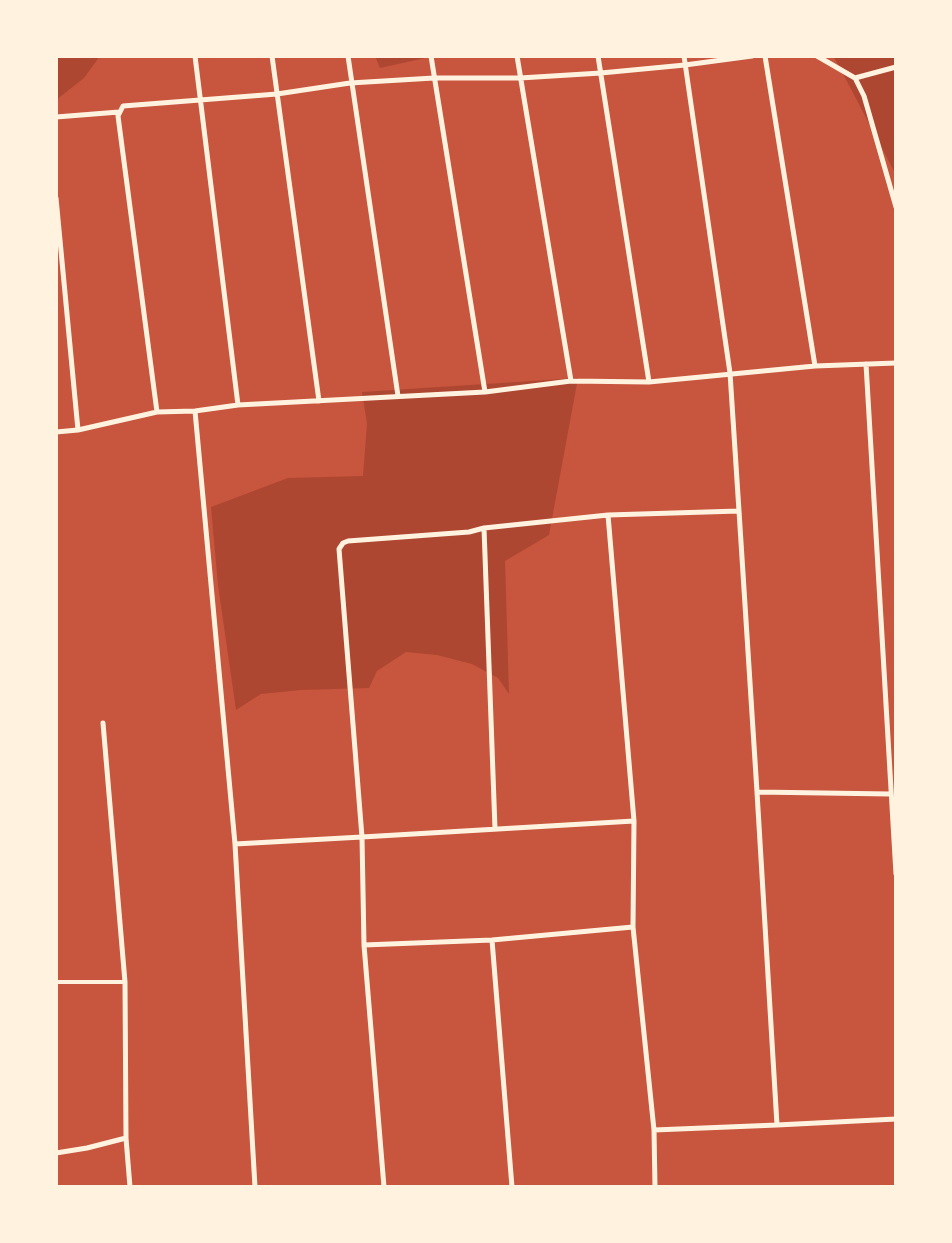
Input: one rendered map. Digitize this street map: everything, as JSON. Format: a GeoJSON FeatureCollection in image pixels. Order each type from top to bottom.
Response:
{"type":"FeatureCollection","features":[{"type":"Feature","properties":{"kind":"street"},"geometry":{"type":"LineString","coordinates":[[195,56],[238,405]]}},
{"type":"Feature","properties":{"kind":"street"},"geometry":{"type":"LineString","coordinates":[[272,56],[319,401]]}},
{"type":"Feature","properties":{"kind":"street"},"geometry":{"type":"LineString","coordinates":[[348,56],[350,83],[398,396]]}},
{"type":"Feature","properties":{"kind":"street"},"geometry":{"type":"LineString","coordinates":[[431,56],[485,392]]}},
{"type":"Feature","properties":{"kind":"street"},"geometry":{"type":"LineString","coordinates":[[517,56],[571,381]]}},
{"type":"Feature","properties":{"kind":"street"},"geometry":{"type":"LineString","coordinates":[[598,56],[649,382]]}},
{"type":"Feature","properties":{"kind":"street"},"geometry":{"type":"LineString","coordinates":[[684,56],[730,373],[777,1125]]}},
{"type":"Feature","properties":{"kind":"street"},"geometry":{"type":"LineString","coordinates":[[157,412],[120,108],[128,105],[277,94],[350,83],[434,78],[520,78],[601,73],[752,56]]}},
{"type":"Feature","properties":{"kind":"street"},"geometry":{"type":"LineString","coordinates":[[765,56],[815,366]]}},
{"type":"Feature","properties":{"kind":"street"},"geometry":{"type":"LineString","coordinates":[[817,56],[856,78],[864,96],[896,206]]}},
{"type":"Feature","properties":{"kind":"street"},"geometry":{"type":"LineString","coordinates":[[856,78],[896,67]]}},
{"type":"Feature","properties":{"kind":"street"},"geometry":{"type":"LineString","coordinates":[[56,117],[119,112]]}},
{"type":"Feature","properties":{"kind":"street"},"geometry":{"type":"LineString","coordinates":[[56,198],[78,430]]}},
{"type":"Feature","properties":{"kind":"street"},"geometry":{"type":"LineString","coordinates":[[56,432],[78,430],[157,412],[195,412],[238,405],[485,392],[571,381],[649,382],[815,366],[896,363]]}},
{"type":"Feature","properties":{"kind":"street"},"geometry":{"type":"LineString","coordinates":[[866,364],[896,874]]}},
{"type":"Feature","properties":{"kind":"street"},"geometry":{"type":"LineString","coordinates":[[195,412],[235,844],[255,1187]]}},
{"type":"Feature","properties":{"kind":"street"},"geometry":{"type":"LineString","coordinates":[[384,1187],[364,945],[362,837],[339,549],[348,541],[469,532],[484,528],[608,516],[739,511]]}},
{"type":"Feature","properties":{"kind":"street"},"geometry":{"type":"LineString","coordinates":[[608,516],[634,821],[633,926],[654,1130],[655,1187]]}},
{"type":"Feature","properties":{"kind":"street"},"geometry":{"type":"LineString","coordinates":[[484,528],[495,829]]}},
{"type":"Feature","properties":{"kind":"street"},"geometry":{"type":"LineString","coordinates":[[103,723],[124,982],[126,1138],[130,1187]]}},
{"type":"Feature","properties":{"kind":"street"},"geometry":{"type":"LineString","coordinates":[[757,792],[890,794]]}},
{"type":"Feature","properties":{"kind":"street"},"geometry":{"type":"LineString","coordinates":[[235,844],[634,821]]}},
{"type":"Feature","properties":{"kind":"street"},"geometry":{"type":"LineString","coordinates":[[364,945],[492,940],[633,926]]}},
{"type":"Feature","properties":{"kind":"street"},"geometry":{"type":"LineString","coordinates":[[492,940],[512,1187]]}},
{"type":"Feature","properties":{"kind":"street"},"geometry":{"type":"LineString","coordinates":[[654,1130],[896,1120]]}},
{"type":"Feature","properties":{"kind":"street"},"geometry":{"type":"LineString","coordinates":[[56,1153],[88,1148],[126,1138]]}},
{"type":"Feature","properties":{"kind":"lane"},"geometry":{"type":"LineString","coordinates":[[56,982],[124,982]]}},
{"type":"Feature","properties":{"kind":"shaded area"},"geometry":{"type":"Polygon","coordinates":[[[56,56],[100,56],[84,78],[56,100],[56,56]]]}},
{"type":"Feature","properties":{"kind":"shaded area"},"geometry":{"type":"Polygon","coordinates":[[[375,56],[434,56],[380,68],[375,56]]]}},
{"type":"Feature","properties":{"kind":"shaded area"},"geometry":{"type":"Polygon","coordinates":[[[833,56],[896,56],[896,175],[840,68],[833,56]]]}},
{"type":"Feature","properties":{"kind":"shaded area"},"geometry":{"type":"Polygon","coordinates":[[[578,378],[549,535],[505,561],[509,694],[498,678],[472,664],[437,655],[406,652],[377,671],[369,688],[301,690],[261,694],[236,710],[218,585],[211,507],[288,478],[363,476],[367,424],[362,392],[578,378]]]}}]}
